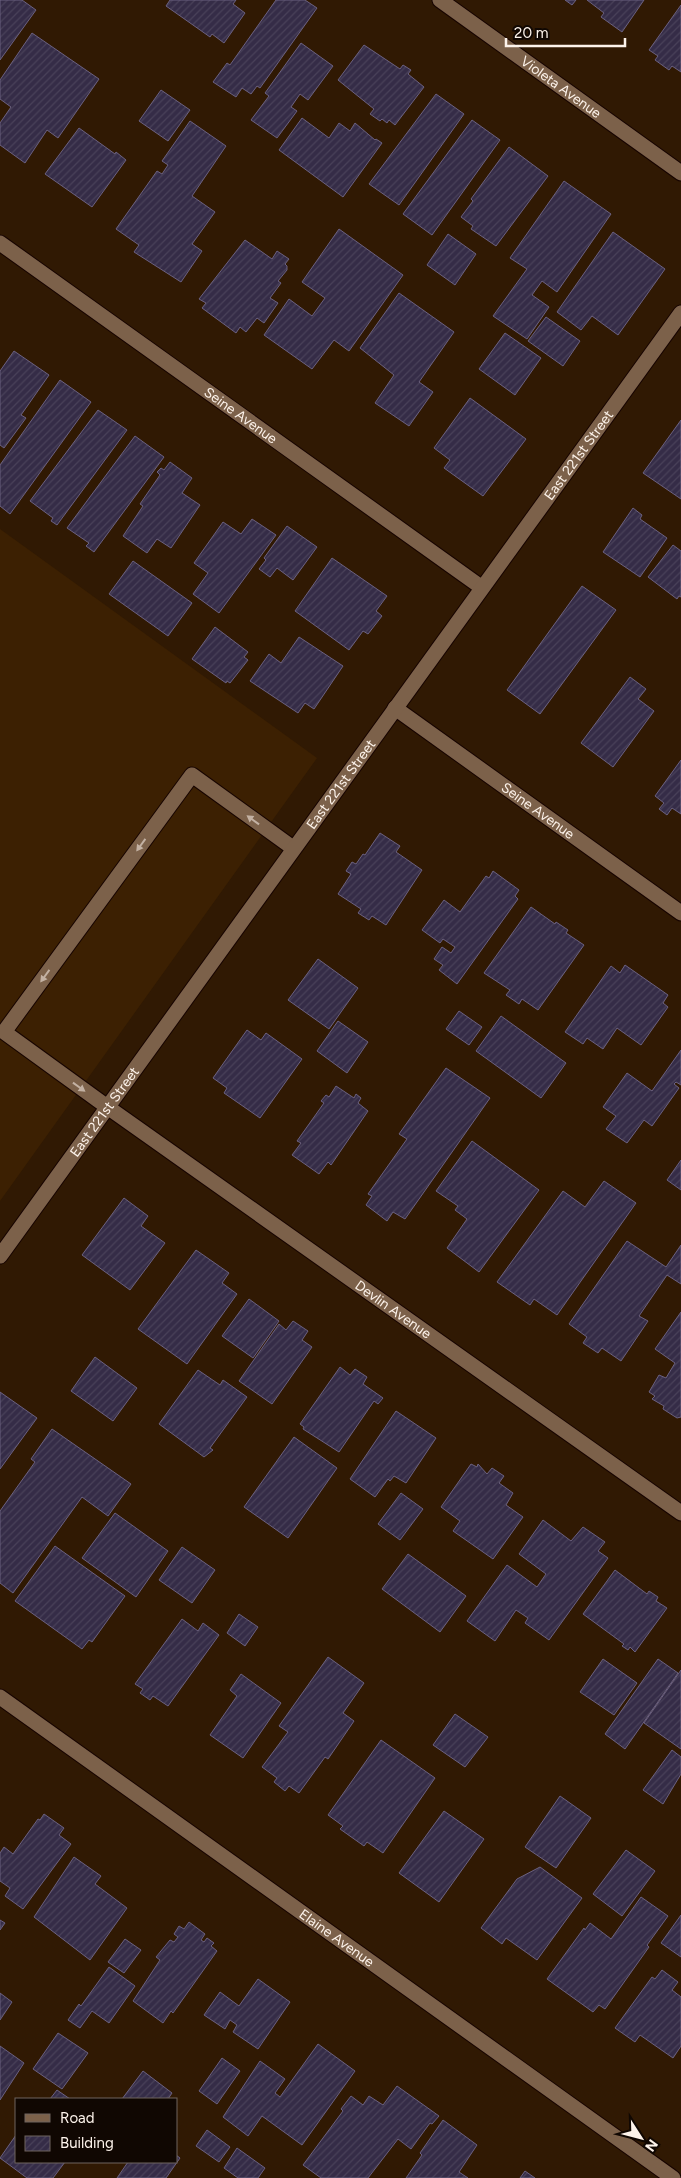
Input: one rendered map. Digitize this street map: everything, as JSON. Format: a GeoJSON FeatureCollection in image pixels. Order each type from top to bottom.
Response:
{"type":"FeatureCollection","features":[{"type":"Feature","properties":{"kind":"street","name":"Violeta Avenue"},"geometry":{"type":"LineString","coordinates":[[440,0],[681,173]]}},
{"type":"Feature","properties":{"kind":"street","name":"Seine Avenue"},"geometry":{"type":"LineString","coordinates":[[0,243],[481,586]]}},
{"type":"Feature","properties":{"kind":"street","name":"East 221st Street"},"geometry":{"type":"LineString","coordinates":[[0,1256],[481,586],[681,314]]}},
{"type":"Feature","properties":{"kind":"street","name":"Seine Avenue"},"geometry":{"type":"LineString","coordinates":[[395,708],[681,912]]}},
{"type":"Feature","properties":{"kind":"street","name":"Devlin Avenue"},"geometry":{"type":"LineString","coordinates":[[293,848],[192,775],[4,1032],[681,1513]]}},
{"type":"Feature","properties":{"kind":"street","name":"Elaine Avenue"},"geometry":{"type":"LineString","coordinates":[[0,1697],[673,2178]]}},
{"type":"Feature","properties":{"kind":"shaded area"},"geometry":{"type":"Polygon","coordinates":[[[0,529],[317,758],[0,1201],[0,529]]]}},
{"type":"Feature","properties":{"kind":"building"},"geometry":{"type":"Polygon","coordinates":[[[0,0],[22,0],[36,10],[0,60],[0,0]]]}},
{"type":"Feature","properties":{"kind":"building"},"geometry":{"type":"Polygon","coordinates":[[[170,0],[236,0],[233,4],[245,13],[224,43],[212,34],[210,37],[166,6],[170,0]]]}},
{"type":"Feature","properties":{"kind":"building"},"geometry":{"type":"Polygon","coordinates":[[[276,0],[305,0],[317,8],[260,88],[257,86],[251,94],[242,88],[236,97],[213,82],[227,63],[230,65],[276,0]]]}},
{"type":"Feature","properties":{"kind":"building"},"geometry":{"type":"Polygon","coordinates":[[[565,0],[576,0],[572,5],[565,0]]]}},
{"type":"Feature","properties":{"kind":"building"},"geometry":{"type":"Polygon","coordinates":[[[587,0],[644,0],[622,32],[601,17],[604,13],[587,0]]]}},
{"type":"Feature","properties":{"kind":"building"},"geometry":{"type":"Polygon","coordinates":[[[681,5],[681,72],[672,66],[669,70],[655,60],[658,56],[649,50],[681,5]]]}},
{"type":"Feature","properties":{"kind":"building"},"geometry":{"type":"Polygon","coordinates":[[[32,33],[99,79],[58,138],[47,130],[25,163],[0,145],[0,123],[11,107],[0,99],[0,80],[32,33]]]}},
{"type":"Feature","properties":{"kind":"building"},"geometry":{"type":"Polygon","coordinates":[[[301,43],[333,66],[308,100],[300,94],[291,107],[297,111],[277,138],[251,120],[269,96],[265,93],[301,43]]]}},
{"type":"Feature","properties":{"kind":"building"},"geometry":{"type":"Polygon","coordinates":[[[364,45],[400,69],[403,65],[411,70],[408,74],[424,87],[395,125],[389,120],[387,123],[382,119],[380,121],[370,114],[374,109],[338,80],[364,45]]]}},
{"type":"Feature","properties":{"kind":"building"},"geometry":{"type":"Polygon","coordinates":[[[161,90],[190,110],[168,141],[139,121],[161,90]]]}},
{"type":"Feature","properties":{"kind":"building"},"geometry":{"type":"Polygon","coordinates":[[[436,94],[464,114],[399,205],[369,184],[436,94]]]}},
{"type":"Feature","properties":{"kind":"building"},"geometry":{"type":"Polygon","coordinates":[[[302,118],[329,138],[339,123],[350,131],[355,123],[375,140],[382,143],[343,197],[279,150],[302,118]]]}},
{"type":"Feature","properties":{"kind":"building"},"geometry":{"type":"Polygon","coordinates":[[[472,120],[500,140],[432,235],[403,214],[472,120]]]}},
{"type":"Feature","properties":{"kind":"building"},"geometry":{"type":"Polygon","coordinates":[[[190,121],[226,146],[192,196],[215,212],[192,244],[202,251],[181,282],[134,252],[139,245],[116,229],[157,171],[162,174],[168,165],[162,161],[190,121]]]}},
{"type":"Feature","properties":{"kind":"building"},"geometry":{"type":"Polygon","coordinates":[[[79,128],[126,160],[92,207],[45,174],[79,128]]]}},
{"type":"Feature","properties":{"kind":"building"},"geometry":{"type":"Polygon","coordinates":[[[509,147],[548,176],[496,246],[471,229],[473,226],[461,217],[473,201],[471,199],[509,147]]]}},
{"type":"Feature","properties":{"kind":"building"},"geometry":{"type":"Polygon","coordinates":[[[564,181],[611,214],[557,292],[542,281],[532,295],[549,307],[527,339],[493,316],[527,269],[510,258],[564,181]]]}},
{"type":"Feature","properties":{"kind":"building"},"geometry":{"type":"Polygon","coordinates":[[[339,229],[403,275],[349,351],[334,340],[312,369],[264,335],[289,299],[312,316],[325,298],[302,282],[339,229]]]}},
{"type":"Feature","properties":{"kind":"building"},"geometry":{"type":"Polygon","coordinates":[[[613,232],[665,269],[618,335],[592,316],[581,330],[557,312],[613,232]]]}},
{"type":"Feature","properties":{"kind":"building"},"geometry":{"type":"Polygon","coordinates":[[[448,234],[476,254],[455,285],[427,265],[448,234]]]}},
{"type":"Feature","properties":{"kind":"building"},"geometry":{"type":"Polygon","coordinates":[[[245,240],[272,259],[277,251],[289,259],[285,264],[287,270],[278,281],[281,283],[270,298],[278,303],[264,323],[257,318],[246,332],[240,327],[236,333],[202,308],[206,303],[199,299],[245,240]]]}},
{"type":"Feature","properties":{"kind":"building"},"geometry":{"type":"Polygon","coordinates":[[[399,293],[454,332],[419,382],[433,392],[409,426],[375,403],[394,375],[360,348],[399,293]]]}},
{"type":"Feature","properties":{"kind":"building"},"geometry":{"type":"Polygon","coordinates":[[[546,317],[580,341],[563,366],[528,341],[546,317]]]}},
{"type":"Feature","properties":{"kind":"building"},"geometry":{"type":"Polygon","coordinates":[[[505,333],[541,358],[515,395],[479,369],[505,333]]]}},
{"type":"Feature","properties":{"kind":"building"},"geometry":{"type":"Polygon","coordinates":[[[14,351],[49,375],[21,415],[26,418],[4,448],[0,445],[0,371],[14,351]]]}},
{"type":"Feature","properties":{"kind":"building"},"geometry":{"type":"Polygon","coordinates":[[[60,380],[91,402],[10,514],[0,506],[0,465],[60,380]]]}},
{"type":"Feature","properties":{"kind":"building"},"geometry":{"type":"Polygon","coordinates":[[[470,398],[526,439],[483,496],[444,468],[450,460],[434,448],[470,398]]]}},
{"type":"Feature","properties":{"kind":"building"},"geometry":{"type":"Polygon","coordinates":[[[98,410],[127,430],[57,525],[51,521],[53,518],[30,501],[98,410]]]}},
{"type":"Feature","properties":{"kind":"building"},"geometry":{"type":"Polygon","coordinates":[[[681,420],[681,499],[643,473],[681,420]]]}},
{"type":"Feature","properties":{"kind":"building"},"geometry":{"type":"Polygon","coordinates":[[[135,436],[164,457],[94,552],[86,546],[89,543],[67,528],[135,436]]]}},
{"type":"Feature","properties":{"kind":"building"},"geometry":{"type":"Polygon","coordinates":[[[170,462],[192,478],[182,493],[200,505],[171,548],[157,539],[147,553],[123,536],[143,506],[140,504],[160,475],[157,472],[161,468],[164,470],[170,462]]]}},
{"type":"Feature","properties":{"kind":"building"},"geometry":{"type":"Polygon","coordinates":[[[633,508],[642,515],[640,519],[667,538],[640,577],[603,552],[633,508]]]}},
{"type":"Feature","properties":{"kind":"building"},"geometry":{"type":"Polygon","coordinates":[[[252,519],[276,535],[219,613],[193,594],[208,573],[194,563],[223,522],[241,534],[252,519]]]}},
{"type":"Feature","properties":{"kind":"building"},"geometry":{"type":"Polygon","coordinates":[[[287,526],[317,547],[293,580],[277,568],[270,577],[259,569],[266,560],[264,558],[287,526]]]}},
{"type":"Feature","properties":{"kind":"building"},"geometry":{"type":"Polygon","coordinates":[[[673,545],[681,551],[681,597],[679,596],[677,599],[648,577],[673,545]]]}},
{"type":"Feature","properties":{"kind":"building"},"geometry":{"type":"Polygon","coordinates":[[[332,558],[387,596],[376,611],[382,616],[368,634],[363,631],[349,650],[295,611],[332,558]]]}},
{"type":"Feature","properties":{"kind":"building"},"geometry":{"type":"Polygon","coordinates":[[[133,561],[192,603],[168,636],[109,594],[133,561]]]}},
{"type":"Feature","properties":{"kind":"building"},"geometry":{"type":"Polygon","coordinates":[[[582,586],[616,610],[540,714],[507,690],[582,586]]]}},
{"type":"Feature","properties":{"kind":"building"},"geometry":{"type":"Polygon","coordinates":[[[215,627],[248,652],[244,657],[248,660],[230,683],[227,681],[226,683],[192,659],[215,627]]]}},
{"type":"Feature","properties":{"kind":"building"},"geometry":{"type":"Polygon","coordinates":[[[299,637],[343,666],[314,709],[305,703],[298,713],[250,681],[269,654],[281,663],[299,637]]]}},
{"type":"Feature","properties":{"kind":"building"},"geometry":{"type":"Polygon","coordinates":[[[630,677],[646,689],[638,699],[654,711],[613,767],[581,743],[630,677]]]}},
{"type":"Feature","properties":{"kind":"building"},"geometry":{"type":"Polygon","coordinates":[[[681,760],[681,814],[672,808],[667,815],[659,809],[664,803],[655,796],[681,760]]]}},
{"type":"Feature","properties":{"kind":"building"},"geometry":{"type":"Polygon","coordinates":[[[380,833],[400,846],[396,852],[422,870],[386,925],[372,916],[369,920],[358,913],[361,909],[338,894],[351,874],[346,871],[352,862],[356,864],[363,854],[365,855],[380,833]]]}},
{"type":"Feature","properties":{"kind":"building"},"geometry":{"type":"Polygon","coordinates":[[[493,871],[519,890],[515,896],[518,899],[457,984],[439,970],[443,965],[434,959],[442,947],[451,953],[455,947],[443,939],[440,943],[422,930],[444,900],[460,912],[486,876],[489,878],[493,871]]]}},
{"type":"Feature","properties":{"kind":"building"},"geometry":{"type":"Polygon","coordinates":[[[531,907],[555,924],[556,922],[568,930],[566,933],[584,945],[538,1010],[522,999],[519,1004],[506,995],[510,990],[484,973],[531,907]]]}},
{"type":"Feature","properties":{"kind":"building"},"geometry":{"type":"Polygon","coordinates":[[[318,959],[358,988],[329,1029],[288,1000],[318,959]]]}},
{"type":"Feature","properties":{"kind":"building"},"geometry":{"type":"Polygon","coordinates":[[[625,965],[668,995],[663,1003],[668,1007],[641,1045],[617,1028],[603,1049],[587,1038],[583,1044],[565,1032],[611,966],[620,973],[625,965]]]}},
{"type":"Feature","properties":{"kind":"building"},"geometry":{"type":"Polygon","coordinates":[[[459,1011],[482,1027],[469,1045],[446,1029],[459,1011]]]}},
{"type":"Feature","properties":{"kind":"building"},"geometry":{"type":"Polygon","coordinates":[[[501,1016],[566,1063],[541,1098],[476,1051],[501,1016]]]}},
{"type":"Feature","properties":{"kind":"building"},"geometry":{"type":"Polygon","coordinates":[[[338,1021],[368,1042],[347,1073],[317,1051],[338,1021]]]}},
{"type":"Feature","properties":{"kind":"building"},"geometry":{"type":"Polygon","coordinates":[[[247,1030],[261,1040],[266,1033],[302,1059],[260,1118],[224,1093],[227,1088],[213,1078],[247,1030]]]}},
{"type":"Feature","properties":{"kind":"building"},"geometry":{"type":"Polygon","coordinates":[[[681,1050],[681,1085],[676,1082],[674,1084],[679,1088],[652,1126],[644,1120],[627,1143],[606,1129],[616,1116],[603,1107],[627,1073],[652,1091],[681,1050]]]}},
{"type":"Feature","properties":{"kind":"building"},"geometry":{"type":"Polygon","coordinates":[[[446,1068],[490,1098],[405,1219],[393,1212],[387,1221],[366,1205],[372,1196],[368,1194],[407,1139],[399,1134],[446,1068]]]}},
{"type":"Feature","properties":{"kind":"building"},"geometry":{"type":"Polygon","coordinates":[[[336,1086],[354,1098],[356,1094],[361,1098],[358,1103],[368,1111],[331,1165],[328,1162],[319,1174],[292,1155],[301,1143],[297,1141],[324,1103],[321,1101],[326,1095],[329,1097],[336,1086]]]}},
{"type":"Feature","properties":{"kind":"building"},"geometry":{"type":"Polygon","coordinates":[[[472,1141],[539,1190],[479,1272],[447,1248],[467,1219],[455,1210],[458,1206],[436,1191],[472,1141]]]}},
{"type":"Feature","properties":{"kind":"building"},"geometry":{"type":"Polygon","coordinates":[[[681,1160],[681,1190],[667,1180],[681,1160]]]}},
{"type":"Feature","properties":{"kind":"building"},"geometry":{"type":"Polygon","coordinates":[[[604,1181],[636,1203],[557,1315],[534,1299],[530,1305],[497,1282],[563,1191],[585,1207],[604,1181]]]}},
{"type":"Feature","properties":{"kind":"building"},"geometry":{"type":"Polygon","coordinates":[[[124,1198],[148,1216],[141,1226],[165,1243],[130,1290],[82,1255],[124,1198]]]}},
{"type":"Feature","properties":{"kind":"building"},"geometry":{"type":"Polygon","coordinates":[[[627,1241],[666,1267],[681,1245],[681,1284],[667,1275],[639,1316],[648,1321],[621,1361],[602,1348],[598,1353],[583,1343],[587,1337],[569,1324],[627,1241]]]}},
{"type":"Feature","properties":{"kind":"building"},"geometry":{"type":"Polygon","coordinates":[[[196,1250],[229,1273],[222,1283],[237,1294],[187,1364],[138,1329],[196,1250]]]}},
{"type":"Feature","properties":{"kind":"building"},"geometry":{"type":"Polygon","coordinates":[[[249,1299],[279,1321],[253,1358],[222,1336],[249,1299]]]}},
{"type":"Feature","properties":{"kind":"building"},"geometry":{"type":"Polygon","coordinates":[[[681,1312],[681,1417],[677,1418],[663,1409],[664,1406],[652,1399],[655,1396],[649,1392],[659,1375],[666,1378],[675,1363],[655,1349],[681,1312]]]}},
{"type":"Feature","properties":{"kind":"building"},"geometry":{"type":"Polygon","coordinates":[[[293,1321],[308,1331],[302,1340],[312,1347],[272,1404],[239,1381],[279,1324],[286,1330],[293,1321]]]}},
{"type":"Feature","properties":{"kind":"building"},"geometry":{"type":"Polygon","coordinates":[[[95,1357],[137,1388],[113,1421],[71,1391],[95,1357]]]}},
{"type":"Feature","properties":{"kind":"building"},"geometry":{"type":"Polygon","coordinates":[[[340,1367],[350,1375],[355,1369],[367,1377],[363,1384],[383,1398],[378,1404],[374,1401],[339,1452],[303,1429],[304,1427],[300,1424],[340,1367]]]}},
{"type":"Feature","properties":{"kind":"building"},"geometry":{"type":"Polygon","coordinates":[[[198,1370],[220,1385],[223,1380],[247,1397],[210,1448],[213,1450],[204,1457],[159,1424],[198,1370]]]}},
{"type":"Feature","properties":{"kind":"building"},"geometry":{"type":"Polygon","coordinates":[[[0,1392],[37,1418],[0,1469],[0,1392]]]}},
{"type":"Feature","properties":{"kind":"building"},"geometry":{"type":"Polygon","coordinates":[[[396,1411],[436,1438],[406,1483],[394,1476],[390,1481],[388,1479],[375,1497],[350,1479],[396,1411]]]}},
{"type":"Feature","properties":{"kind":"building"},"geometry":{"type":"Polygon","coordinates":[[[52,1429],[131,1484],[108,1516],[82,1497],[13,1593],[0,1583],[0,1511],[35,1462],[31,1459],[52,1429]]]}},
{"type":"Feature","properties":{"kind":"building"},"geometry":{"type":"Polygon","coordinates":[[[294,1437],[337,1468],[288,1538],[244,1507],[294,1437]]]}},
{"type":"Feature","properties":{"kind":"building"},"geometry":{"type":"Polygon","coordinates":[[[471,1464],[477,1467],[478,1464],[487,1474],[492,1468],[504,1476],[499,1483],[513,1493],[506,1505],[523,1517],[493,1559],[453,1531],[460,1521],[441,1507],[471,1464]]]}},
{"type":"Feature","properties":{"kind":"building"},"geometry":{"type":"Polygon","coordinates":[[[401,1493],[423,1509],[400,1540],[378,1524],[401,1493]]]}},
{"type":"Feature","properties":{"kind":"building"},"geometry":{"type":"Polygon","coordinates":[[[115,1513],[168,1551],[136,1597],[82,1558],[115,1513]]]}},
{"type":"Feature","properties":{"kind":"building"},"geometry":{"type":"Polygon","coordinates":[[[543,1520],[571,1541],[583,1527],[605,1542],[598,1551],[608,1558],[549,1640],[525,1623],[528,1618],[516,1610],[495,1641],[467,1621],[507,1565],[537,1587],[546,1574],[519,1554],[543,1520]]]}},
{"type":"Feature","properties":{"kind":"building"},"geometry":{"type":"Polygon","coordinates":[[[55,1546],[125,1596],[92,1642],[89,1640],[82,1649],[15,1601],[55,1546]]]}},
{"type":"Feature","properties":{"kind":"building"},"geometry":{"type":"Polygon","coordinates":[[[182,1547],[215,1570],[192,1603],[159,1580],[182,1547]]]}},
{"type":"Feature","properties":{"kind":"building"},"geometry":{"type":"Polygon","coordinates":[[[408,1554],[466,1596],[440,1632],[382,1589],[408,1554]]]}},
{"type":"Feature","properties":{"kind":"building"},"geometry":{"type":"Polygon","coordinates":[[[615,1570],[647,1594],[649,1591],[658,1597],[656,1601],[667,1608],[635,1652],[630,1647],[628,1650],[622,1646],[624,1644],[583,1614],[615,1570]]]}},
{"type":"Feature","properties":{"kind":"building"},"geometry":{"type":"Polygon","coordinates":[[[239,1614],[258,1627],[245,1646],[227,1633],[239,1614]]]}},
{"type":"Feature","properties":{"kind":"building"},"geometry":{"type":"Polygon","coordinates":[[[182,1619],[198,1631],[203,1623],[219,1635],[168,1706],[153,1696],[150,1700],[140,1693],[143,1689],[135,1684],[182,1619]]]}},
{"type":"Feature","properties":{"kind":"building"},"geometry":{"type":"Polygon","coordinates":[[[328,1657],[364,1683],[343,1713],[354,1721],[328,1759],[325,1757],[299,1793],[289,1786],[285,1791],[274,1782],[277,1778],[262,1767],[288,1732],[279,1726],[328,1657]]]}},
{"type":"Feature","properties":{"kind":"building"},"geometry":{"type":"Polygon","coordinates":[[[603,1659],[637,1683],[614,1715],[580,1692],[603,1659]]]}},
{"type":"Feature","properties":{"kind":"building"},"geometry":{"type":"Polygon","coordinates":[[[658,1659],[678,1673],[625,1749],[605,1734],[658,1659]]]}},
{"type":"Feature","properties":{"kind":"building"},"geometry":{"type":"Polygon","coordinates":[[[681,1670],[681,1749],[644,1723],[681,1670]]]}},
{"type":"Feature","properties":{"kind":"building"},"geometry":{"type":"Polygon","coordinates":[[[241,1674],[281,1703],[243,1758],[210,1735],[237,1696],[230,1690],[241,1674]]]}},
{"type":"Feature","properties":{"kind":"building"},"geometry":{"type":"Polygon","coordinates":[[[455,1714],[488,1737],[465,1767],[433,1745],[455,1714]]]}},
{"type":"Feature","properties":{"kind":"building"},"geometry":{"type":"Polygon","coordinates":[[[381,1740],[435,1778],[383,1853],[367,1842],[364,1846],[340,1829],[343,1826],[328,1815],[381,1740]]]}},
{"type":"Feature","properties":{"kind":"building"},"geometry":{"type":"Polygon","coordinates":[[[672,1750],[681,1757],[681,1774],[663,1804],[643,1790],[672,1750]]]}},
{"type":"Feature","properties":{"kind":"building"},"geometry":{"type":"Polygon","coordinates":[[[560,1796],[591,1818],[556,1868],[525,1847],[560,1796]]]}},
{"type":"Feature","properties":{"kind":"building"},"geometry":{"type":"Polygon","coordinates":[[[444,1811],[484,1839],[439,1902],[399,1873],[444,1811]]]}},
{"type":"Feature","properties":{"kind":"building"},"geometry":{"type":"Polygon","coordinates":[[[44,1814],[64,1828],[59,1835],[71,1844],[23,1909],[5,1896],[10,1888],[0,1881],[0,1853],[4,1847],[13,1854],[38,1819],[40,1820],[44,1814]]]}},
{"type":"Feature","properties":{"kind":"building"},"geometry":{"type":"Polygon","coordinates":[[[626,1850],[655,1871],[622,1916],[593,1894],[626,1850]]]}},
{"type":"Feature","properties":{"kind":"building"},"geometry":{"type":"Polygon","coordinates":[[[74,1857],[101,1876],[95,1884],[127,1908],[90,1960],[34,1917],[74,1857]]]}},
{"type":"Feature","properties":{"kind":"building"},"geometry":{"type":"Polygon","coordinates":[[[540,1867],[582,1898],[537,1960],[506,1938],[502,1944],[481,1928],[517,1879],[540,1867]]]}},
{"type":"Feature","properties":{"kind":"building"},"geometry":{"type":"Polygon","coordinates":[[[641,1897],[668,1916],[647,1945],[649,1947],[605,2009],[599,2005],[593,2012],[547,1979],[584,1928],[585,1930],[590,1923],[611,1939],[641,1897]]]}},
{"type":"Feature","properties":{"kind":"building"},"geometry":{"type":"Polygon","coordinates":[[[681,1915],[681,1957],[661,1943],[681,1915]]]}},
{"type":"Feature","properties":{"kind":"building"},"geometry":{"type":"Polygon","coordinates":[[[0,1920],[5,1923],[0,1930],[0,1920]]]}},
{"type":"Feature","properties":{"kind":"building"},"geometry":{"type":"Polygon","coordinates":[[[189,1922],[205,1934],[201,1940],[204,1942],[207,1938],[214,1943],[211,1946],[217,1951],[173,2013],[171,2011],[163,2023],[133,2001],[160,1960],[156,1957],[170,1940],[174,1942],[178,1937],[174,1934],[179,1926],[184,1929],[189,1922]]]}},
{"type":"Feature","properties":{"kind":"building"},"geometry":{"type":"Polygon","coordinates":[[[125,1939],[141,1950],[124,1973],[108,1962],[125,1939]]]}},
{"type":"Feature","properties":{"kind":"building"},"geometry":{"type":"Polygon","coordinates":[[[109,1967],[135,1986],[109,2023],[92,2011],[80,2028],[68,2020],[79,2004],[81,2006],[109,1967]]]}},
{"type":"Feature","properties":{"kind":"building"},"geometry":{"type":"Polygon","coordinates":[[[662,1970],[678,1982],[672,1990],[681,1997],[681,2046],[673,2058],[640,2035],[635,2042],[615,2028],[652,1977],[655,1979],[662,1970]]]}},
{"type":"Feature","properties":{"kind":"building"},"geometry":{"type":"Polygon","coordinates":[[[258,1979],[290,2002],[258,2049],[233,2032],[237,2025],[230,2020],[225,2029],[204,2015],[220,1992],[239,2006],[258,1979]]]}},
{"type":"Feature","properties":{"kind":"building"},"geometry":{"type":"Polygon","coordinates":[[[0,1993],[12,2002],[0,2020],[0,1993]]]}},
{"type":"Feature","properties":{"kind":"building"},"geometry":{"type":"Polygon","coordinates":[[[58,2033],[88,2053],[62,2089],[33,2069],[58,2033]]]}},
{"type":"Feature","properties":{"kind":"building"},"geometry":{"type":"Polygon","coordinates":[[[318,2044],[355,2071],[302,2145],[262,2116],[248,2136],[223,2117],[260,2061],[285,2079],[275,2093],[280,2097],[318,2044]]]}},
{"type":"Feature","properties":{"kind":"building"},"geometry":{"type":"Polygon","coordinates":[[[0,2046],[24,2063],[0,2100],[0,2046]]]}},
{"type":"Feature","properties":{"kind":"building"},"geometry":{"type":"Polygon","coordinates":[[[222,2058],[240,2071],[217,2104],[199,2091],[222,2058]]]}},
{"type":"Feature","properties":{"kind":"building"},"geometry":{"type":"Polygon","coordinates":[[[143,2071],[172,2093],[169,2098],[123,2098],[143,2071]]]}},
{"type":"Feature","properties":{"kind":"building"},"geometry":{"type":"Polygon","coordinates":[[[397,2086],[439,2116],[432,2124],[430,2123],[411,2149],[398,2139],[368,2178],[321,2178],[303,2165],[343,2111],[341,2109],[351,2096],[363,2105],[369,2096],[383,2105],[397,2086]]]}},
{"type":"Feature","properties":{"kind":"building"},"geometry":{"type":"Polygon","coordinates":[[[57,2090],[69,2098],[51,2098],[57,2090]]]}},
{"type":"Feature","properties":{"kind":"building"},"geometry":{"type":"Polygon","coordinates":[[[443,2120],[477,2145],[459,2172],[468,2178],[406,2178],[422,2155],[420,2153],[443,2120]]]}},
{"type":"Feature","properties":{"kind":"building"},"geometry":{"type":"Polygon","coordinates":[[[207,2130],[230,2147],[219,2162],[196,2146],[207,2130]]]}},
{"type":"Feature","properties":{"kind":"building"},"geometry":{"type":"Polygon","coordinates":[[[15,2136],[15,2163],[64,2163],[53,2178],[27,2178],[0,2158],[15,2136]]]}},
{"type":"Feature","properties":{"kind":"building"},"geometry":{"type":"Polygon","coordinates":[[[237,2148],[265,2168],[258,2178],[238,2178],[224,2168],[237,2148]]]}},
{"type":"Feature","properties":{"kind":"building"},"geometry":{"type":"Polygon","coordinates":[[[127,2163],[176,2163],[166,2178],[117,2178],[127,2163]]]}},
{"type":"Feature","properties":{"kind":"building"},"geometry":{"type":"Polygon","coordinates":[[[525,2171],[535,2178],[520,2178],[525,2171]]]}}]}
